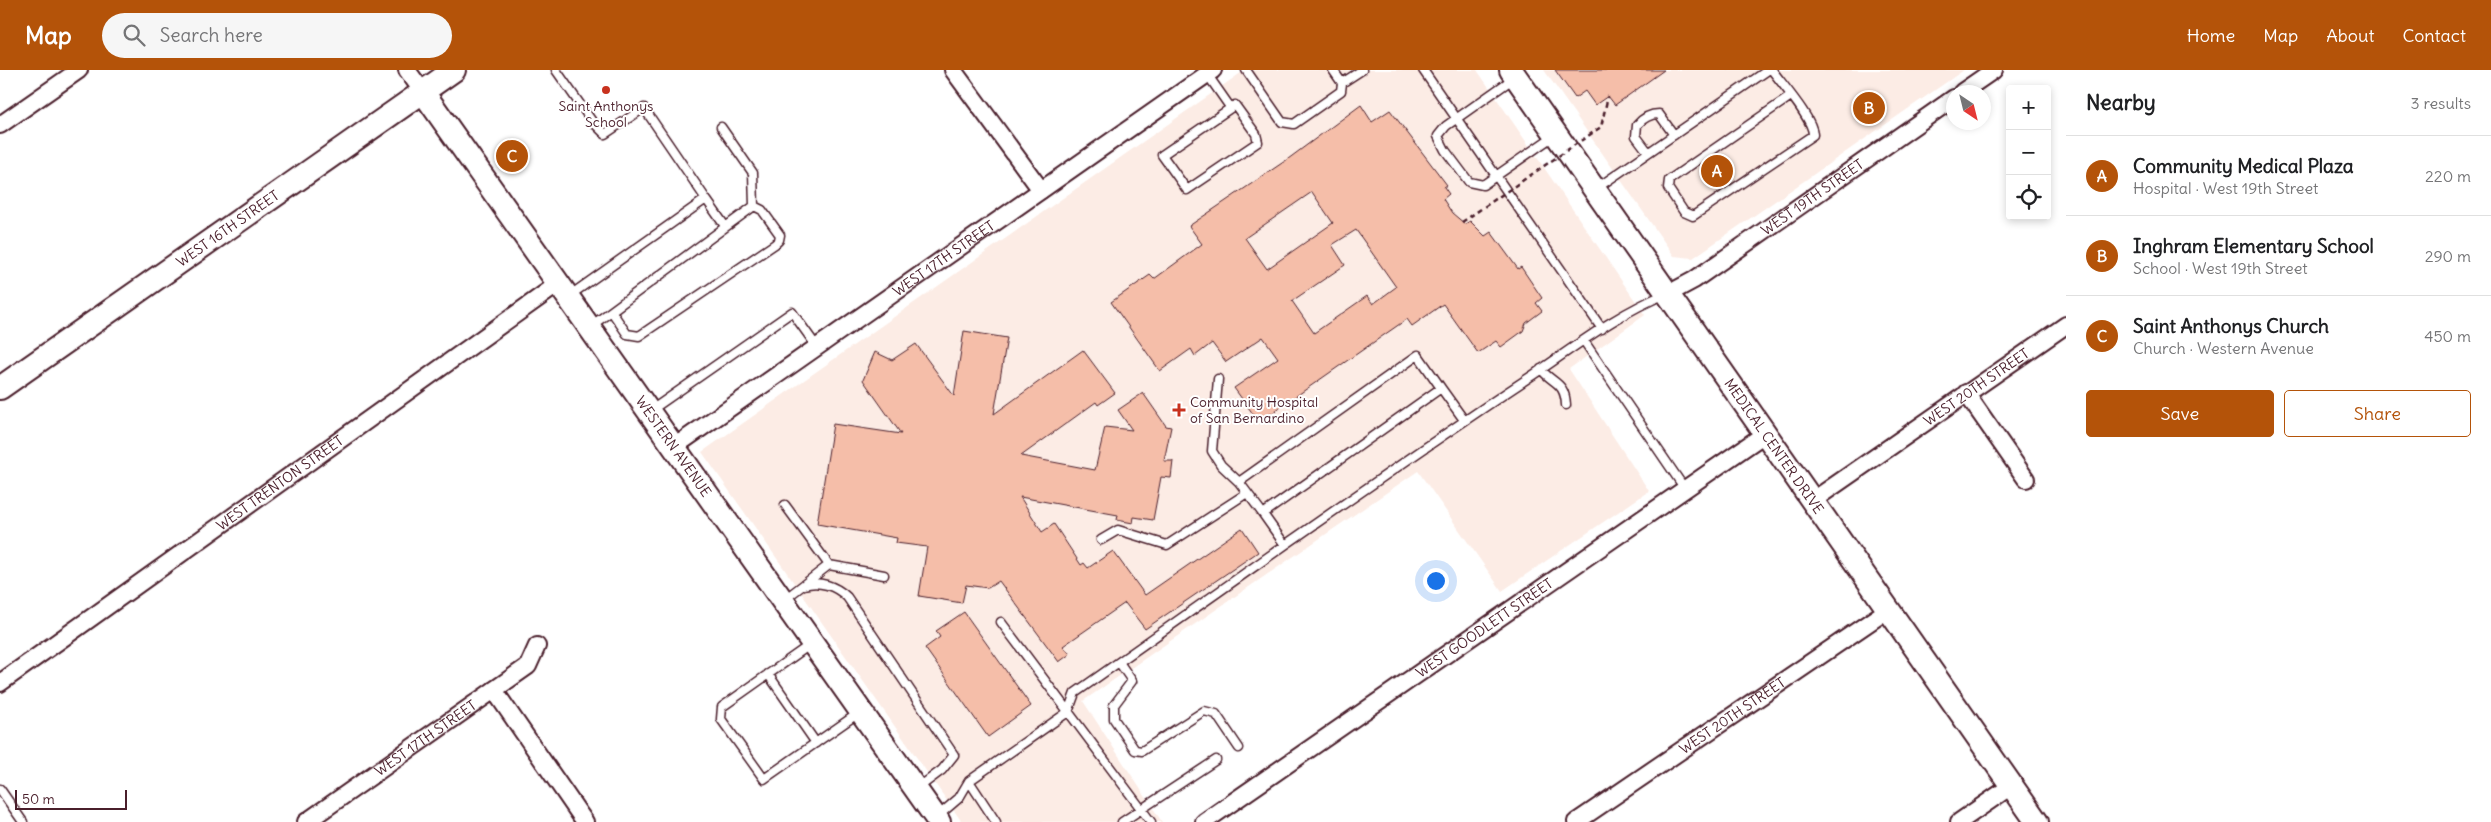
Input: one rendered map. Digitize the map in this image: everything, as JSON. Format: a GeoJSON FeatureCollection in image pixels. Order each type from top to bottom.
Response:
{"type":"FeatureCollection","features":[{"type":"Feature","properties":{"kind":"street"},"geometry":{"type":"LineString","coordinates":[[0,125],[79,70]]}},
{"type":"Feature","properties":{"kind":"street","name":"WESTERN AVENUE"},"geometry":{"type":"LineString","coordinates":[[407,70],[938,820]]}},
{"type":"Feature","properties":{"kind":"street","name":"WEST 16TH STREET"},"geometry":{"type":"LineString","coordinates":[[0,388],[454,70]]}},
{"type":"Feature","properties":{"kind":"street"},"geometry":{"type":"LineString","coordinates":[[953,70],[1041,190]]}},
{"type":"Feature","properties":{"kind":"street"},"geometry":{"type":"LineString","coordinates":[[1972,85],[1994,70]]}},
{"type":"Feature","properties":{"kind":"street","name":"WEST 17TH STREET"},"geometry":{"type":"LineString","coordinates":[[674,447],[1210,72]]}},
{"type":"Feature","properties":{"kind":"street","name":"MEDICAL CENTER DRIVE"},"geometry":{"type":"LineString","coordinates":[[1513,73],[2037,822]]}},
{"type":"Feature","properties":{"kind":"street","name":"WEST 19TH STREET"},"geometry":{"type":"LineString","coordinates":[[1668,294],[1694,280],[1946,104]]}},
{"type":"Feature","properties":{"kind":"street","name":"WEST TRENTON STREET"},"geometry":{"type":"LineString","coordinates":[[0,683],[563,290]]}},
{"type":"Feature","properties":{"kind":"street","name":"WEST 20TH STREET"},"geometry":{"type":"LineString","coordinates":[[1812,501],[2066,324]]}},
{"type":"Feature","properties":{"kind":"street"},"geometry":{"type":"LineString","coordinates":[[1966,393],[2026,480]]}},
{"type":"Feature","properties":{"kind":"street","name":"WEST GOODLETT STREET"},"geometry":{"type":"LineString","coordinates":[[1204,822],[1766,433]]}},
{"type":"Feature","properties":{"kind":"street","name":"WEST 20TH STREET"},"geometry":{"type":"LineString","coordinates":[[1576,822],[1889,609]]}},
{"type":"Feature","properties":{"kind":"street","name":"WEST 17TH STREET"},"geometry":{"type":"LineString","coordinates":[[306,822],[528,666],[537,646]]}},
{"type":"Feature","properties":{"kind":"street"},"geometry":{"type":"LineString","coordinates":[[494,690],[585,822]]}},
{"type":"Feature","properties":{"kind":"street"},"geometry":{"type":"LineString","coordinates":[[1959,822],[2011,786]]}},
{"type":"Feature","properties":{"kind":"lane"},"geometry":{"type":"LineString","coordinates":[[556,70],[591,120],[604,134],[644,108],[725,226]]}},
{"type":"Feature","properties":{"kind":"lane"},"geometry":{"type":"LineString","coordinates":[[1246,70],[1282,122],[1286,124],[1294,124],[1341,91],[1342,83],[1333,70]]}},
{"type":"Feature","properties":{"kind":"lane"},"geometry":{"type":"LineString","coordinates":[[1342,83],[1362,70]]}},
{"type":"Feature","properties":{"kind":"lane"},"geometry":{"type":"LineString","coordinates":[[1423,70],[1602,329]]}},
{"type":"Feature","properties":{"kind":"lane"},"geometry":{"type":"LineString","coordinates":[[1595,189],[1768,70]]}},
{"type":"Feature","properties":{"kind":"lane"},"geometry":{"type":"LineString","coordinates":[[1772,70],[1791,96],[1814,128],[1813,135],[1693,216],[1684,212],[1668,188],[1669,180],[1791,96]]}},
{"type":"Feature","properties":{"kind":"lane"},"geometry":{"type":"LineString","coordinates":[[1210,72],[1230,107]]}},
{"type":"Feature","properties":{"kind":"lane"},"geometry":{"type":"LineString","coordinates":[[1513,73],[1446,126],[1438,136],[1444,150],[1469,182],[1483,185],[1557,134]]}},
{"type":"Feature","properties":{"kind":"lane"},"geometry":{"type":"LineString","coordinates":[[1235,105],[1256,134],[1258,142],[1186,190],[1162,155],[1230,107],[1235,105]]}},
{"type":"Feature","properties":{"kind":"lane"},"geometry":{"type":"LineString","coordinates":[[1648,152],[1636,136],[1637,125],[1645,118],[1652,114],[1659,114],[1674,135]]}},
{"type":"Feature","properties":{"kind":"lane"},"geometry":{"type":"LineString","coordinates":[[721,127],[754,173],[754,206]]}},
{"type":"Feature","properties":{"kind":"lane"},"geometry":{"type":"LineString","coordinates":[[563,290],[706,199]]}},
{"type":"Feature","properties":{"kind":"lane"},"geometry":{"type":"LineString","coordinates":[[589,327],[612,312],[754,206]]}},
{"type":"Feature","properties":{"kind":"lane"},"geometry":{"type":"LineString","coordinates":[[612,312],[627,334],[638,336],[775,244],[779,240],[780,235],[762,210],[754,206]]}},
{"type":"Feature","properties":{"kind":"lane"},"geometry":{"type":"LineString","coordinates":[[938,820],[959,798],[969,781],[1068,712],[1076,693],[1119,662],[1464,420],[1640,304],[1668,294]]}},
{"type":"Feature","properties":{"kind":"lane"},"geometry":{"type":"LineString","coordinates":[[649,411],[792,312],[817,347]]}},
{"type":"Feature","properties":{"kind":"lane"},"geometry":{"type":"LineString","coordinates":[[1584,341],[1685,489]]}},
{"type":"Feature","properties":{"kind":"lane"},"geometry":{"type":"LineString","coordinates":[[1239,482],[1418,355],[1464,420]]}},
{"type":"Feature","properties":{"kind":"lane"},"geometry":{"type":"LineString","coordinates":[[1542,369],[1546,376],[1555,379],[1566,395],[1566,404]]}},
{"type":"Feature","properties":{"kind":"lane"},"geometry":{"type":"LineString","coordinates":[[1218,379],[1212,451],[1221,466],[1239,482],[1285,545]]}},
{"type":"Feature","properties":{"kind":"lane"},"geometry":{"type":"LineString","coordinates":[[1263,514],[1441,388]]}},
{"type":"Feature","properties":{"kind":"lane"},"geometry":{"type":"LineString","coordinates":[[1101,540],[1118,530],[1167,545],[1247,493]]}},
{"type":"Feature","properties":{"kind":"lane"},"geometry":{"type":"LineString","coordinates":[[785,505],[829,565],[884,575]]}},
{"type":"Feature","properties":{"kind":"lane"},"geometry":{"type":"LineString","coordinates":[[783,601],[829,565]]}},
{"type":"Feature","properties":{"kind":"lane"},"geometry":{"type":"LineString","coordinates":[[804,585],[816,583],[832,587],[847,597],[954,755],[942,770],[917,789]]}},
{"type":"Feature","properties":{"kind":"lane"},"geometry":{"type":"LineString","coordinates":[[1001,622],[1151,822]]}},
{"type":"Feature","properties":{"kind":"lane"},"geometry":{"type":"LineString","coordinates":[[813,643],[722,706],[721,719],[764,780],[861,711]]}},
{"type":"Feature","properties":{"kind":"lane"},"geometry":{"type":"LineString","coordinates":[[1119,662],[1132,681],[1114,705],[1114,719],[1135,750],[1142,751],[1204,712],[1216,714],[1239,748]]}},
{"type":"Feature","properties":{"kind":"lane"},"geometry":{"type":"LineString","coordinates":[[768,674],[816,743]]}},
{"type":"Feature","properties":{"kind":"lane"},"geometry":{"type":"LineString","coordinates":[[1122,822],[1216,760]]}},
{"type":"Feature","properties":{"kind":"lane"},"geometry":{"type":"LineString","coordinates":[[969,781],[996,822]]}},
{"type":"Feature","properties":{"kind":"lane"},"geometry":{"type":"LineString","coordinates":[[0,789],[22,822]]}},
{"type":"Feature","properties":{"kind":"path"},"geometry":{"type":"LineString","coordinates":[[1462,222],[1601,127],[1608,96]]}},
{"type":"Feature","properties":{"kind":"shaded area","name":"Community Hospital of San Bernardino"},"geometry":{"type":"Polygon","coordinates":[[[1245,70],[1477,70],[1645,315],[1569,369],[1649,491],[1502,591],[1418,471],[1083,701],[1162,822],[962,822],[702,452],[1245,70]]]}},
{"type":"Feature","properties":{"kind":"shaded area"},"geometry":{"type":"Polygon","coordinates":[[[1544,70],[1964,70],[1693,258],[1674,256],[1544,70]]]}},
{"type":"Feature","properties":{"kind":"building"},"geometry":{"type":"Polygon","coordinates":[[[1555,70],[1664,70],[1615,105],[1608,96],[1595,105],[1585,91],[1575,98],[1555,70]]]}},
{"type":"Feature","properties":{"kind":"building"},"geometry":{"type":"Polygon","coordinates":[[[1361,105],[1372,122],[1390,110],[1447,185],[1444,187],[1449,194],[1443,199],[1452,213],[1465,224],[1470,221],[1485,236],[1491,232],[1518,269],[1521,267],[1542,298],[1536,303],[1542,311],[1526,323],[1523,331],[1501,347],[1496,341],[1478,353],[1443,304],[1412,326],[1407,319],[1259,422],[1234,388],[1278,358],[1263,337],[1226,362],[1212,343],[1195,356],[1191,349],[1160,371],[1111,302],[1150,275],[1154,279],[1202,244],[1189,226],[1288,159],[1361,105]],[[1312,192],[1245,238],[1267,269],[1333,223],[1312,192]],[[1356,230],[1332,245],[1345,265],[1292,301],[1314,333],[1367,296],[1373,304],[1396,287],[1356,230]]]}},
{"type":"Feature","properties":{"kind":"building"},"geometry":{"type":"Polygon","coordinates":[[[964,331],[1007,338],[994,414],[1083,350],[1115,393],[1098,405],[1096,402],[1021,456],[1095,470],[1105,427],[1132,430],[1118,410],[1143,393],[1166,426],[1171,427],[1164,461],[1173,461],[1171,478],[1161,477],[1153,520],[1134,517],[1133,523],[1117,520],[1118,515],[1020,497],[1042,532],[1054,524],[1081,565],[1084,563],[1088,568],[1113,551],[1145,595],[1242,528],[1258,552],[1145,629],[1125,603],[1063,646],[1070,654],[1059,662],[999,581],[988,588],[966,585],[962,603],[919,596],[927,547],[896,543],[897,538],[817,524],[833,424],[901,434],[863,380],[875,352],[892,360],[916,344],[954,396],[964,331]]]}},
{"type":"Feature","properties":{"kind":"building"},"geometry":{"type":"Polygon","coordinates":[[[964,612],[1031,706],[988,737],[925,648],[940,637],[936,631],[964,612]]]}},
{"type":"Feature","properties":{"kind":"place","name":"Saint Anthonys School"},"geometry":{"type":"Point","coordinates":[606,90]}},
{"type":"Feature","properties":{"kind":"place","name":"Inghram Elementary School"},"geometry":{"type":"Point","coordinates":[1869,108]}},
{"type":"Feature","properties":{"kind":"place","name":"Saint Anthonys Church"},"geometry":{"type":"Point","coordinates":[512,156]}},
{"type":"Feature","properties":{"kind":"place","name":"Community Medical Plaza"},"geometry":{"type":"Point","coordinates":[1717,171]}},
{"type":"Feature","properties":{"kind":"place","name":"Community Hospital of San Bernardino"},"geometry":{"type":"Point","coordinates":[1179,410]}}]}
